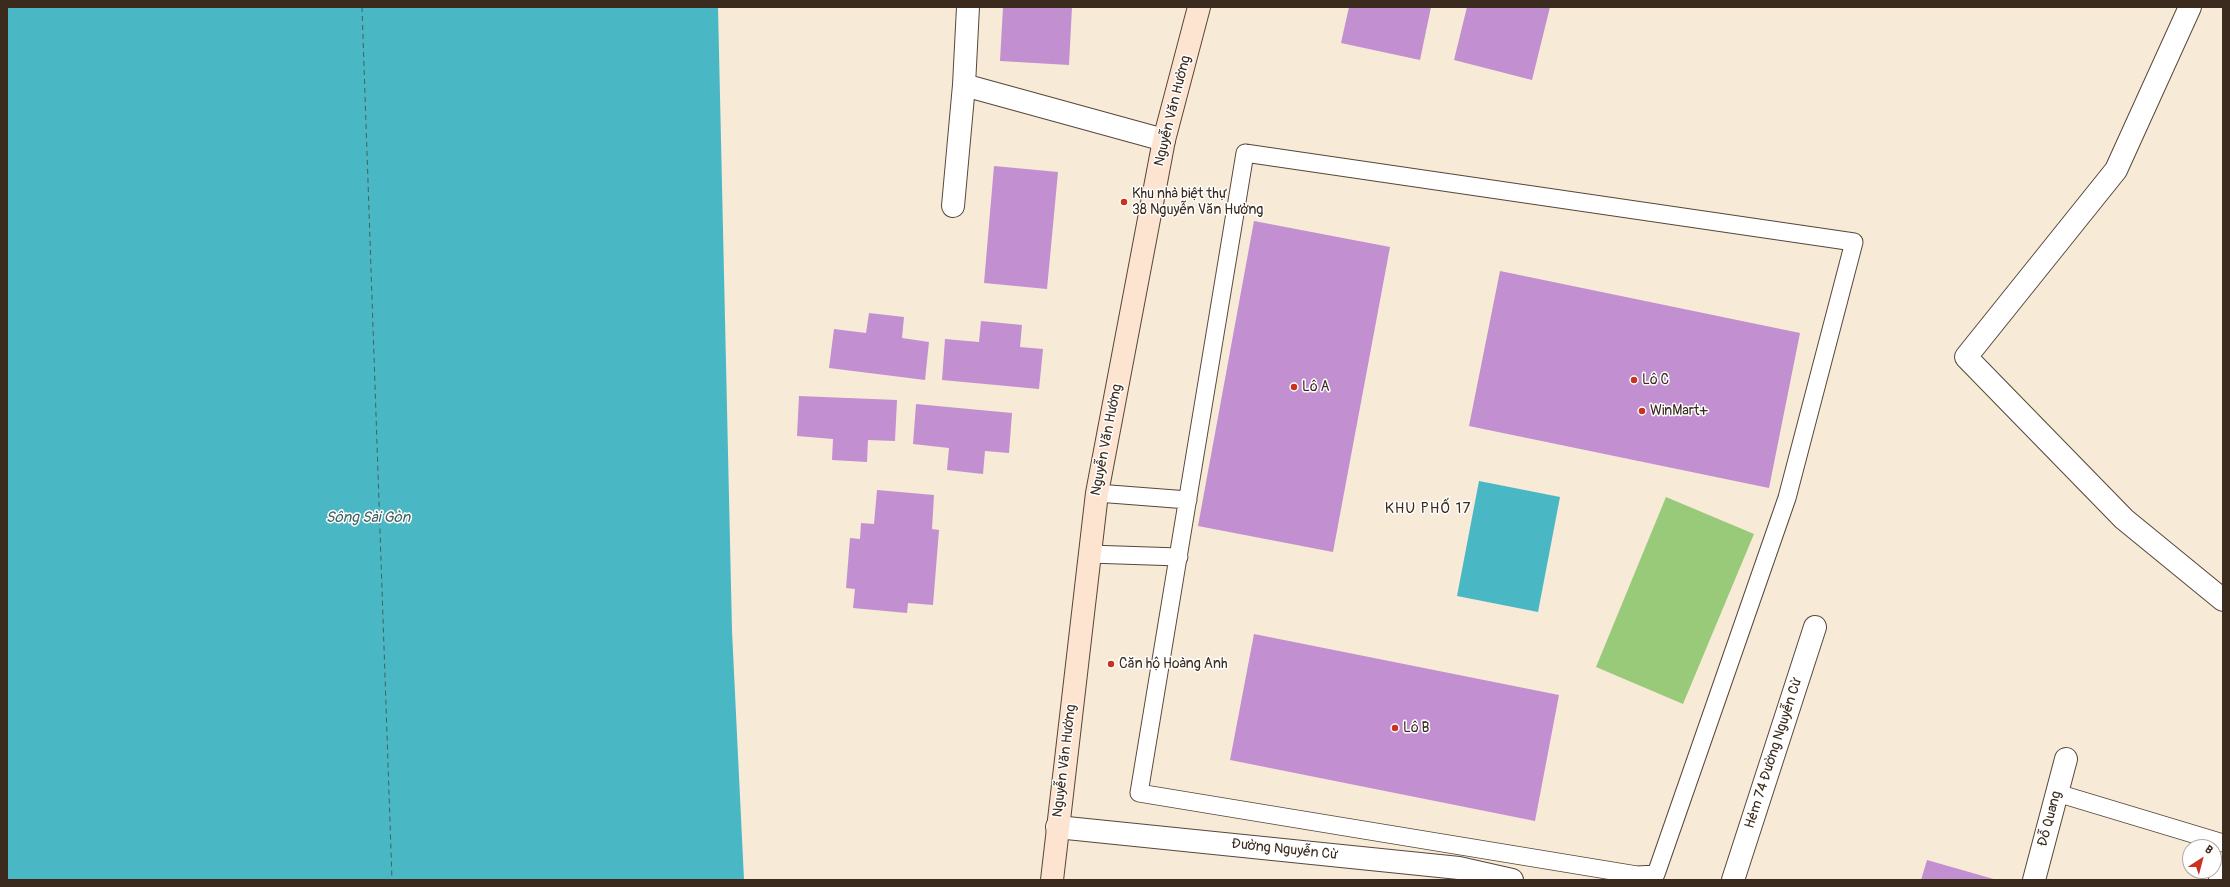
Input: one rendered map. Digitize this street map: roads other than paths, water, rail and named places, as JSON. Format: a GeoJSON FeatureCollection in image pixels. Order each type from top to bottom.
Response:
{"type":"FeatureCollection","features":[{"type":"Feature","properties":{"kind":"main road","name":"Nguyễn Văn Hưởng"},"geometry":{"type":"LineString","coordinates":[[1052,880],[1097,493],[1164,140],[1199,7]]}},
{"type":"Feature","properties":{"kind":"street"},"geometry":{"type":"LineString","coordinates":[[953,206],[964,85],[968,7]]}},
{"type":"Feature","properties":{"kind":"street"},"geometry":{"type":"LineString","coordinates":[[2190,7],[2116,170],[1966,357],[2124,519],[2223,600]]}},
{"type":"Feature","properties":{"kind":"street"},"geometry":{"type":"LineString","coordinates":[[964,85],[1164,140]]}},
{"type":"Feature","properties":{"kind":"street","name":"Hẻm 74 Đường Nguyễn Cừ"},"geometry":{"type":"LineString","coordinates":[[1733,880],[1815,627]]}},
{"type":"Feature","properties":{"kind":"street","name":"Đỗ Quang"},"geometry":{"type":"LineString","coordinates":[[2034,880],[2066,759]]}},
{"type":"Feature","properties":{"kind":"street","name":"Đường Nguyễn Cừ"},"geometry":{"type":"LineString","coordinates":[[1057,827],[1459,868],[1512,880]]}},
{"type":"Feature","properties":{"kind":"street"},"geometry":{"type":"LineString","coordinates":[[2220,880],[2223,868]]}},
{"type":"Feature","properties":{"kind":"lane"},"geometry":{"type":"LineString","coordinates":[[1245,153],[1854,242],[1787,498],[1656,874],[1636,877],[1139,793],[1188,500],[1245,153]]}},
{"type":"Feature","properties":{"kind":"lane"},"geometry":{"type":"LineString","coordinates":[[1097,493],[1188,500]]}},
{"type":"Feature","properties":{"kind":"lane"},"geometry":{"type":"LineString","coordinates":[[1089,554],[1179,557]]}},
{"type":"Feature","properties":{"kind":"lane"},"geometry":{"type":"LineString","coordinates":[[2057,793],[2223,843]]}},
{"type":"Feature","properties":{"kind":"water","name":"Sông Sài Gòn"},"geometry":{"type":"Polygon","coordinates":[[[7,7],[718,7],[732,631],[744,880],[7,880],[7,7]]]}},
{"type":"Feature","properties":{"kind":"water"},"geometry":{"type":"Polygon","coordinates":[[[1479,481],[1560,497],[1538,612],[1457,596],[1479,481]]]}},
{"type":"Feature","properties":{"kind":"place","name":"Khu nhà biệt thự 38 Nguyễn Văn Hưởng"},"geometry":{"type":"Point","coordinates":[1124,202]}},
{"type":"Feature","properties":{"kind":"place","name":"Lô C"},"geometry":{"type":"Point","coordinates":[1634,380]}},
{"type":"Feature","properties":{"kind":"place","name":"Lô A"},"geometry":{"type":"Point","coordinates":[1294,387]}},
{"type":"Feature","properties":{"kind":"place","name":"WinMart+"},"geometry":{"type":"Point","coordinates":[1642,411]}},
{"type":"Feature","properties":{"kind":"place","name":"Căn hộ Hoàng Anh"},"geometry":{"type":"Point","coordinates":[1111,664]}},
{"type":"Feature","properties":{"kind":"place","name":"Lô B"},"geometry":{"type":"Point","coordinates":[1395,728]}},
{"type":"Feature","properties":{"kind":"district","name":"KHU PHỐ 17"},"geometry":{"type":"Point","coordinates":[1428,509]}}]}
